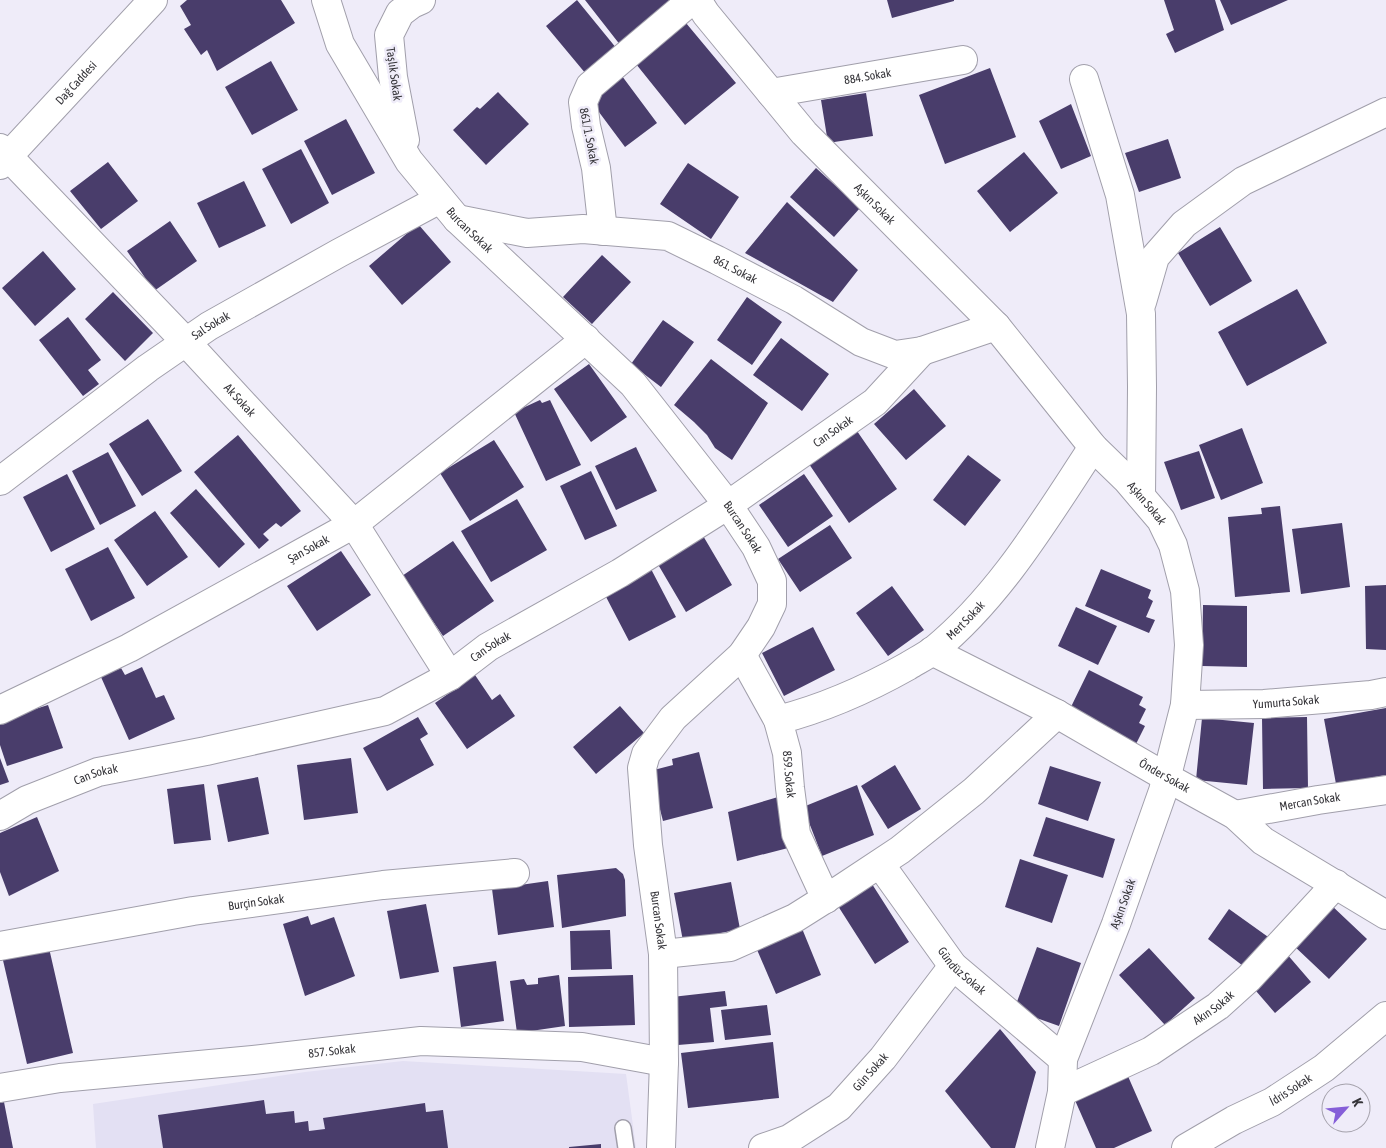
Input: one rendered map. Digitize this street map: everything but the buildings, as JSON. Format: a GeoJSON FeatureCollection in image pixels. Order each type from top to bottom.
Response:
{"type":"FeatureCollection","features":[{"type":"Feature","properties":{"kind":"street","name":"Dağ Caddesi"},"geometry":{"type":"LineString","coordinates":[[3,156],[153,0]]}},
{"type":"Feature","properties":{"kind":"street","name":"Burcan Sokak"},"geometry":{"type":"LineString","coordinates":[[326,0],[340,44],[410,161],[449,209],[633,384],[728,505],[756,547],[772,581],[772,604],[761,627],[742,655],[673,718],[646,754],[642,768],[648,846],[663,954],[664,1062],[661,1148]]}},
{"type":"Feature","properties":{"kind":"street","name":"Taşlık Sokak"},"geometry":{"type":"LineString","coordinates":[[410,161],[393,77],[389,35],[400,13],[420,0]]}},
{"type":"Feature","properties":{"kind":"street","name":"861/1. Sokak"},"geometry":{"type":"LineString","coordinates":[[603,231],[596,168],[586,126],[583,102],[590,86],[692,0]]}},
{"type":"Feature","properties":{"kind":"street","name":"Aşkın Sokak"},"geometry":{"type":"LineString","coordinates":[[697,0],[706,14],[804,133],[996,326],[1093,447],[1127,480],[1161,520],[1173,545],[1185,591],[1190,645],[1185,706],[1166,777],[1116,924],[1063,1059],[1062,1092],[1050,1148]]}},
{"type":"Feature","properties":{"kind":"street","name":"884. Sokak"},"geometry":{"type":"LineString","coordinates":[[771,93],[963,60]]}},
{"type":"Feature","properties":{"kind":"street"},"geometry":{"type":"LineString","coordinates":[[1084,79],[1120,196],[1140,308],[1142,387],[1141,496]]}},
{"type":"Feature","properties":{"kind":"street"},"geometry":{"type":"LineString","coordinates":[[1140,308],[1154,256],[1184,224],[1243,181],[1386,112]]}},
{"type":"Feature","properties":{"kind":"street","name":"Ak Sokak"},"geometry":{"type":"LineString","coordinates":[[3,156],[186,342],[354,524],[450,676]]}},
{"type":"Feature","properties":{"kind":"street","name":"861. Sokak"},"geometry":{"type":"LineString","coordinates":[[449,209],[527,233],[583,229],[668,236],[794,300],[861,342],[895,355],[922,351],[996,326]]}},
{"type":"Feature","properties":{"kind":"street","name":"Sal Sokak"},"geometry":{"type":"LineString","coordinates":[[0,481],[148,368],[209,326],[339,253],[449,209]]}},
{"type":"Feature","properties":{"kind":"street","name":"Şan Sokak"},"geometry":{"type":"LineString","coordinates":[[0,710],[129,648],[354,524],[586,339]]}},
{"type":"Feature","properties":{"kind":"street","name":"Can Sokak"},"geometry":{"type":"LineString","coordinates":[[0,816],[27,800],[98,772],[206,751],[385,711],[450,676],[488,647],[620,573],[728,505],[874,402],[922,351]]}},
{"type":"Feature","properties":{"kind":"street","name":"Mert Sokak"},"geometry":{"type":"LineString","coordinates":[[778,720],[802,714],[883,680],[932,651],[971,616],[1021,555],[1093,447]]}},
{"type":"Feature","properties":{"kind":"street","name":"Önder Sokak"},"geometry":{"type":"LineString","coordinates":[[932,651],[1057,714],[1235,815],[1263,841],[1386,915]]}},
{"type":"Feature","properties":{"kind":"street","name":"859. Sokak"},"geometry":{"type":"LineString","coordinates":[[742,655],[778,720],[787,753],[796,834],[826,899]]}},
{"type":"Feature","properties":{"kind":"street","name":"Yumurta Sokak"},"geometry":{"type":"LineString","coordinates":[[1185,706],[1264,704],[1371,696],[1386,692]]}},
{"type":"Feature","properties":{"kind":"street"},"geometry":{"type":"LineString","coordinates":[[663,954],[730,947],[794,918],[826,899],[900,850],[974,791],[1057,714]]}},
{"type":"Feature","properties":{"kind":"street","name":"Mercan Sokak"},"geometry":{"type":"LineString","coordinates":[[1235,815],[1386,790]]}},
{"type":"Feature","properties":{"kind":"street","name":"Gündüz Sokak"},"geometry":{"type":"LineString","coordinates":[[880,864],[953,966],[1063,1059]]}},
{"type":"Feature","properties":{"kind":"street","name":"Burçin Sokak"},"geometry":{"type":"LineString","coordinates":[[0,946],[203,910],[383,885],[515,873]]}},
{"type":"Feature","properties":{"kind":"street","name":"Akın Sokak"},"geometry":{"type":"LineString","coordinates":[[1062,1092],[1151,1051],[1218,1006],[1249,978],[1336,884]]}},
{"type":"Feature","properties":{"kind":"street","name":"Gün Sokak"},"geometry":{"type":"LineString","coordinates":[[763,1148],[788,1139],[839,1107],[883,1058],[953,966]]}},
{"type":"Feature","properties":{"kind":"street","name":"İdris Sokak"},"geometry":{"type":"LineString","coordinates":[[1186,1148],[1234,1120],[1272,1102],[1316,1072],[1386,1016]]}},
{"type":"Feature","properties":{"kind":"street","name":"857. Sokak"},"geometry":{"type":"LineString","coordinates":[[0,1088],[60,1078],[253,1060],[421,1041],[582,1047],[664,1062]]}},
{"type":"Feature","properties":{"kind":"lane"},"geometry":{"type":"LineString","coordinates":[[623,1128],[626,1148]]}},
{"type":"Feature","properties":{"kind":"shaded area"},"geometry":{"type":"Polygon","coordinates":[[[403,1061],[626,1074],[636,1148],[96,1148],[93,1104],[305,1072],[403,1061]]]}}]}
